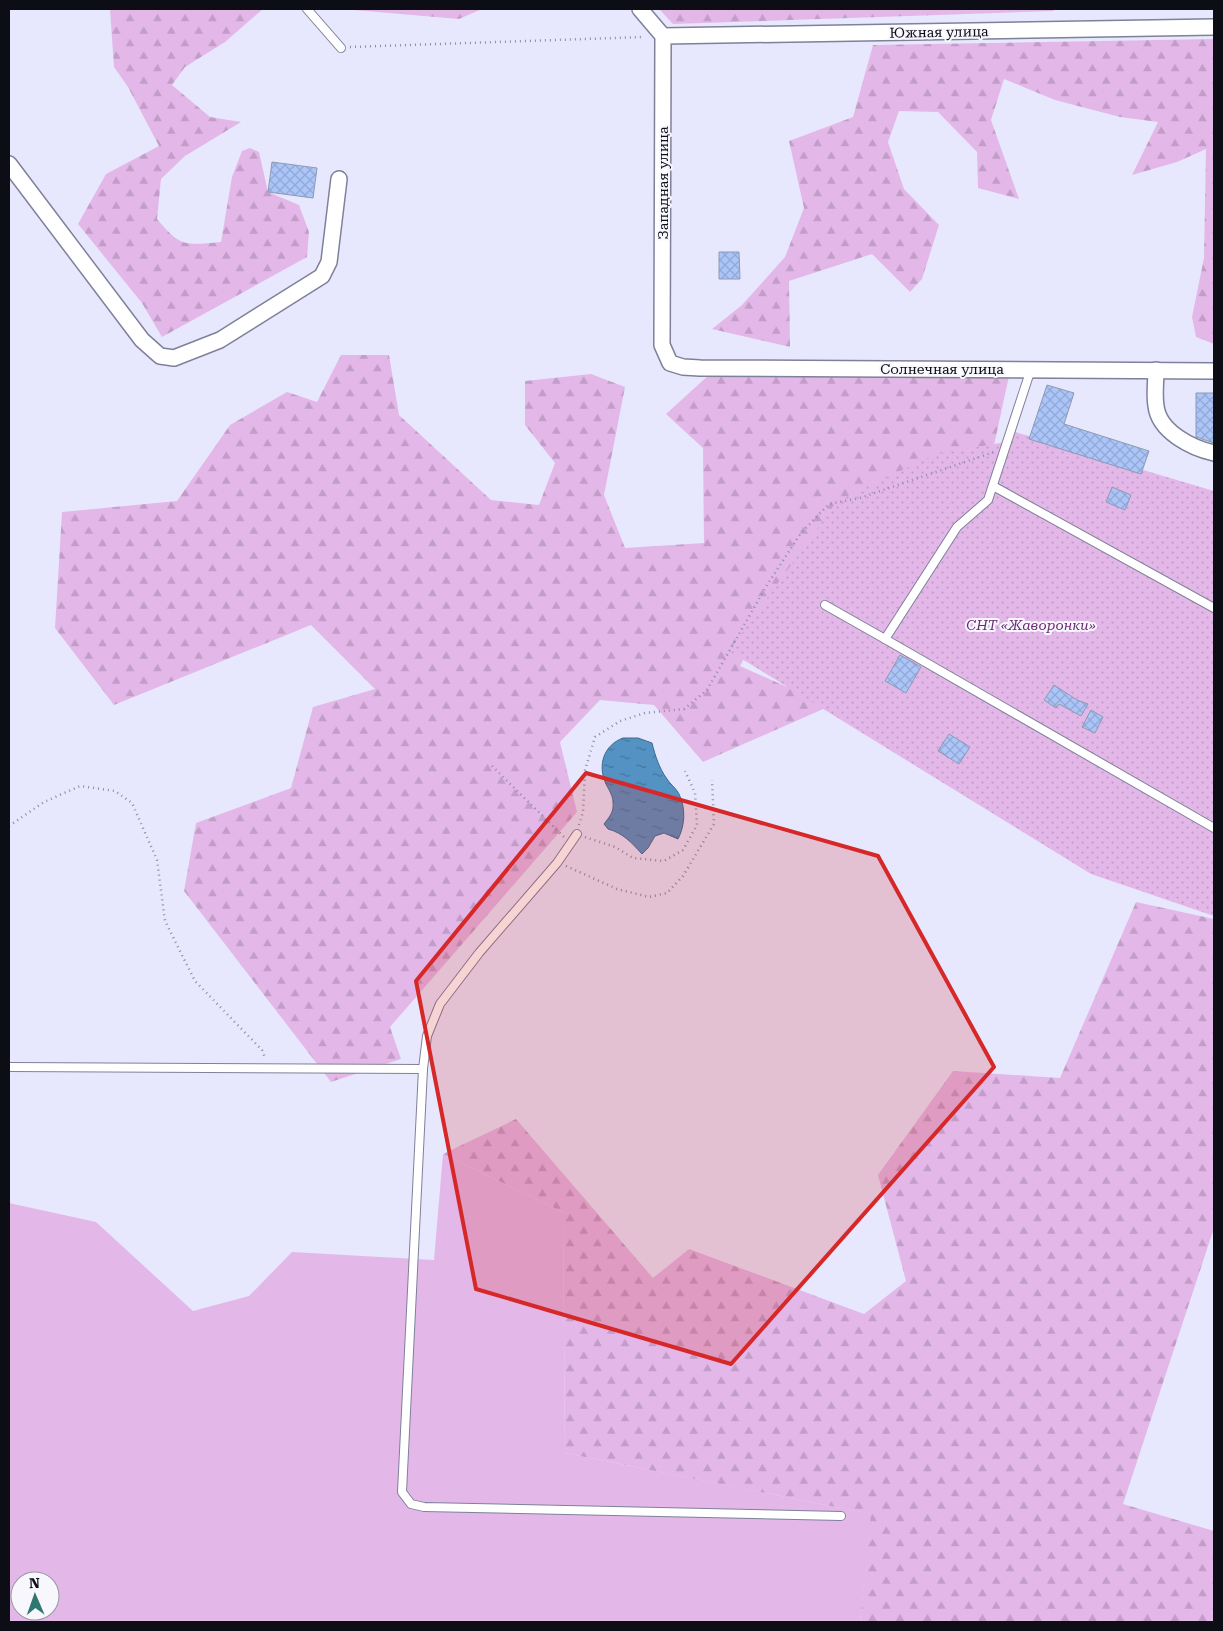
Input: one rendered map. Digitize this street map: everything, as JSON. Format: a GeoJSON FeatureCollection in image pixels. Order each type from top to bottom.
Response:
{"type":"FeatureCollection","features":[{"type":"Feature","properties":{"kind":"street"},"geometry":{"type":"LineString","coordinates":[[640,9],[663,36]]}},
{"type":"Feature","properties":{"kind":"street","name":"Южная улица"},"geometry":{"type":"LineString","coordinates":[[663,36],[1214,27]]}},
{"type":"Feature","properties":{"kind":"street","name":"Западная улица"},"geometry":{"type":"LineString","coordinates":[[663,36],[662,345],[665,356],[670,363]]}},
{"type":"Feature","properties":{"kind":"street"},"geometry":{"type":"LineString","coordinates":[[9,164],[142,340],[160,356],[174,358],[220,340],[322,276],[330,256],[339,179]]}},
{"type":"Feature","properties":{"kind":"street","name":"Солнечная улица"},"geometry":{"type":"LineString","coordinates":[[670,363],[683,367],[700,368],[1214,371]]}},
{"type":"Feature","properties":{"kind":"street"},"geometry":{"type":"LineString","coordinates":[[1156,370],[1156,408],[1163,421],[1176,438],[1196,448],[1214,453]]}},
{"type":"Feature","properties":{"kind":"lane"},"geometry":{"type":"LineString","coordinates":[[307,9],[341,48]]}},
{"type":"Feature","properties":{"kind":"lane"},"geometry":{"type":"LineString","coordinates":[[885,640],[957,527],[988,500],[1007,448],[1031,369]]}},
{"type":"Feature","properties":{"kind":"lane"},"geometry":{"type":"LineString","coordinates":[[993,486],[1214,608]]}},
{"type":"Feature","properties":{"kind":"lane"},"geometry":{"type":"LineString","coordinates":[[825,605],[1214,828]]}},
{"type":"Feature","properties":{"kind":"lane"},"geometry":{"type":"LineString","coordinates":[[577,834],[557,863],[479,953],[440,1004],[427,1036],[423,1069],[402,1492],[406,1500],[416,1506],[438,1508],[841,1516]]}},
{"type":"Feature","properties":{"kind":"lane"},"geometry":{"type":"LineString","coordinates":[[9,1067],[423,1069]]}},
{"type":"Feature","properties":{"kind":"path"},"geometry":{"type":"LineString","coordinates":[[341,48],[663,36]]}},
{"type":"Feature","properties":{"kind":"path"},"geometry":{"type":"LineString","coordinates":[[685,771],[695,794],[697,825],[683,850],[664,861],[633,858],[615,847],[595,842],[577,834],[583,812],[585,770],[595,737],[620,721],[645,713],[684,710],[707,690],[767,585],[801,533],[829,504],[869,495],[1007,448]]}},
{"type":"Feature","properties":{"kind":"path"},"geometry":{"type":"LineString","coordinates":[[492,766],[570,843]]}},
{"type":"Feature","properties":{"kind":"path"},"geometry":{"type":"LineString","coordinates":[[557,863],[617,889],[649,897],[667,893],[683,876],[714,824],[712,780]]}},
{"type":"Feature","properties":{"kind":"path"},"geometry":{"type":"LineString","coordinates":[[9,826],[44,802],[80,786],[114,791],[132,803],[157,860],[165,921],[195,981],[262,1050],[268,1067]]}},
{"type":"Feature","properties":{"kind":"highlighted area"},"geometry":{"type":"Polygon","coordinates":[[[586,773],[878,856],[994,1067],[731,1364],[476,1289],[416,981],[586,773]]]}},
{"type":"Feature","properties":{"kind":"green space"},"geometry":{"type":"Polygon","coordinates":[[[110,9],[263,9],[225,42],[185,67],[172,85],[210,117],[241,122],[185,156],[161,179],[157,219],[179,240],[192,244],[221,242],[232,177],[242,151],[250,148],[259,152],[268,192],[299,205],[309,232],[307,257],[162,337],[142,303],[78,224],[106,174],[159,146],[128,87],[114,67],[110,9]]]}},
{"type":"Feature","properties":{"kind":"green space"},"geometry":{"type":"Polygon","coordinates":[[[342,9],[482,9],[459,19],[342,9]]]}},
{"type":"Feature","properties":{"kind":"green space"},"geometry":{"type":"Polygon","coordinates":[[[659,9],[1053,9],[1054,11],[673,24],[659,9]]]}},
{"type":"Feature","properties":{"kind":"green space"},"geometry":{"type":"Polygon","coordinates":[[[1214,39],[1214,344],[1196,337],[1192,317],[1204,258],[1206,149],[1177,162],[1132,175],[1158,122],[1120,117],[1055,100],[1004,79],[991,120],[1019,199],[978,188],[977,152],[938,112],[899,111],[888,142],[904,189],[939,225],[922,279],[910,292],[872,254],[789,281],[790,347],[712,329],[742,305],[785,257],[804,208],[789,141],[853,117],[873,45],[1214,39]]]}},
{"type":"Feature","properties":{"kind":"green space"},"geometry":{"type":"Polygon","coordinates":[[[341,355],[389,355],[399,415],[491,500],[539,505],[555,463],[525,425],[525,381],[591,374],[625,387],[604,495],[625,548],[704,543],[703,448],[666,414],[711,373],[1009,376],[993,450],[780,594],[740,666],[830,706],[703,762],[654,705],[600,700],[560,742],[577,812],[390,1027],[401,1059],[331,1082],[184,891],[196,823],[291,788],[313,707],[375,689],[311,625],[114,705],[55,628],[62,512],[177,501],[230,425],[287,392],[317,402],[341,355]]]}},
{"type":"Feature","properties":{"kind":"green space","name":"СНТ «Жаворонки»"},"geometry":{"type":"Polygon","coordinates":[[[1012,431],[1214,491],[1214,916],[1091,874],[729,651],[837,501],[936,454],[1006,442],[1012,431]]]}},
{"type":"Feature","properties":{"kind":"green space"},"geometry":{"type":"Polygon","coordinates":[[[1136,902],[1214,919],[1214,1228],[1123,1504],[1214,1531],[1214,1622],[860,1622],[871,1514],[565,1453],[563,1212],[443,1154],[516,1119],[653,1278],[689,1249],[864,1314],[906,1281],[878,1175],[953,1071],[1060,1078],[1136,902]]]}},
{"type":"Feature","properties":{"kind":"green space"},"geometry":{"type":"Polygon","coordinates":[[[443,1154],[563,1212],[565,1453],[872,1514],[860,1622],[9,1622],[9,1203],[96,1222],[193,1311],[249,1296],[292,1252],[434,1260],[443,1154]]]}},
{"type":"Feature","properties":{"kind":"water"},"geometry":{"type":"Polygon","coordinates":[[[623,738],[638,738],[652,743],[662,770],[668,781],[678,792],[684,811],[683,823],[678,839],[664,833],[655,836],[642,854],[627,839],[608,829],[604,824],[613,809],[613,800],[603,777],[602,763],[611,745],[623,738]]]}},
{"type":"Feature","properties":{"kind":"building"},"geometry":{"type":"Polygon","coordinates":[[[272,162],[317,168],[313,198],[268,192],[272,162]]]}},
{"type":"Feature","properties":{"kind":"building"},"geometry":{"type":"Polygon","coordinates":[[[719,252],[739,252],[740,279],[719,279],[719,252]]]}},
{"type":"Feature","properties":{"kind":"building"},"geometry":{"type":"Polygon","coordinates":[[[1047,385],[1074,393],[1064,424],[1149,451],[1141,474],[1029,439],[1047,385]]]}},
{"type":"Feature","properties":{"kind":"building"},"geometry":{"type":"Polygon","coordinates":[[[1196,393],[1214,393],[1214,443],[1196,437],[1196,393]]]}},
{"type":"Feature","properties":{"kind":"building"},"geometry":{"type":"Polygon","coordinates":[[[1112,487],[1131,495],[1125,510],[1106,502],[1112,487]]]}},
{"type":"Feature","properties":{"kind":"building"},"geometry":{"type":"Polygon","coordinates":[[[900,655],[921,667],[906,693],[885,681],[900,655]]]}},
{"type":"Feature","properties":{"kind":"building"},"geometry":{"type":"Polygon","coordinates":[[[1054,685],[1077,700],[1088,704],[1081,716],[1059,704],[1056,708],[1044,700],[1054,685]]]}},
{"type":"Feature","properties":{"kind":"building"},"geometry":{"type":"Polygon","coordinates":[[[1091,710],[1103,717],[1095,733],[1082,727],[1091,710]]]}},
{"type":"Feature","properties":{"kind":"building"},"geometry":{"type":"Polygon","coordinates":[[[949,734],[970,747],[959,764],[938,751],[949,734]]]}}]}
